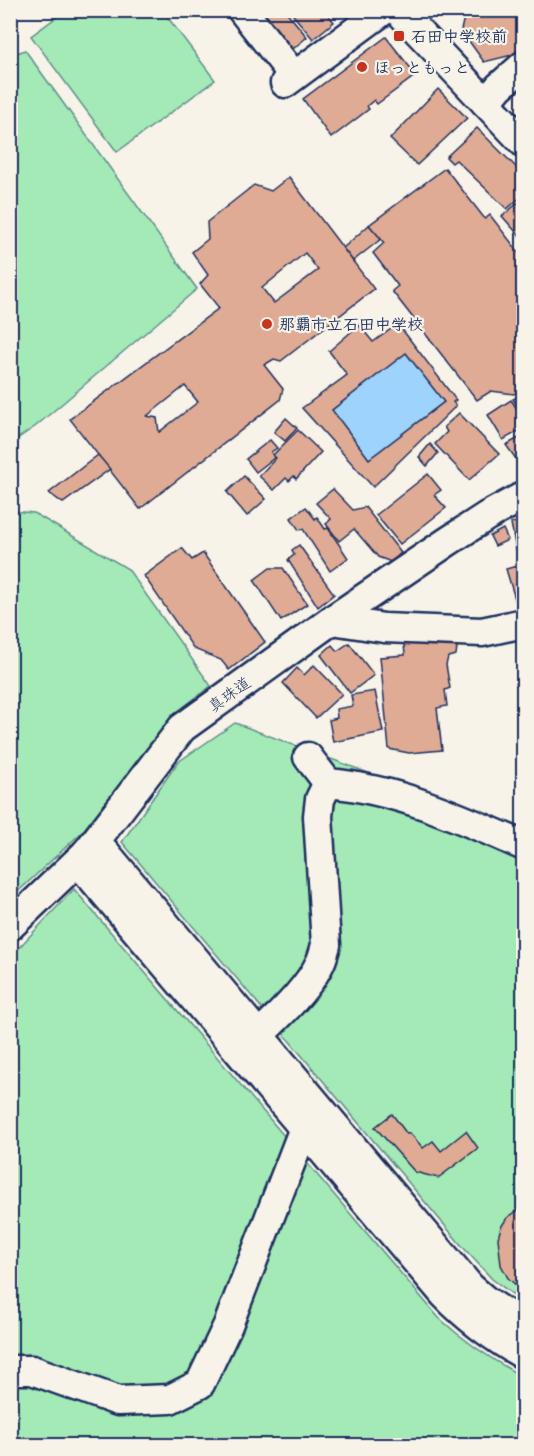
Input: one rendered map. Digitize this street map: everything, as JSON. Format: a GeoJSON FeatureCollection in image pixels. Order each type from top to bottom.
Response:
{"type":"FeatureCollection","features":[{"type":"Feature","properties":{"kind":"street"},"geometry":{"type":"LineString","coordinates":[[242,10],[289,80],[384,10]]}},
{"type":"Feature","properties":{"kind":"street"},"geometry":{"type":"LineString","coordinates":[[398,10],[524,143]]}},
{"type":"Feature","properties":{"kind":"street"},"geometry":{"type":"LineString","coordinates":[[486,103],[499,87],[524,65]]}},
{"type":"Feature","properties":{"kind":"street","name":"真珠道"},"geometry":{"type":"LineString","coordinates":[[10,926],[87,852],[182,728],[333,620],[487,516],[524,496]]}},
{"type":"Feature","properties":{"kind":"street"},"geometry":{"type":"LineString","coordinates":[[333,620],[384,628],[482,632],[524,623]]}},
{"type":"Feature","properties":{"kind":"street"},"geometry":{"type":"LineString","coordinates":[[308,757],[328,783],[359,786],[396,795],[524,846]]}},
{"type":"Feature","properties":{"kind":"street"},"geometry":{"type":"LineString","coordinates":[[249,1044],[309,982],[321,962],[326,945],[318,816],[320,799],[328,783]]}},
{"type":"Feature","properties":{"kind":"street"},"geometry":{"type":"LineString","coordinates":[[87,852],[105,852],[249,1044],[304,1128],[450,1300],[483,1329],[524,1355]]}},
{"type":"Feature","properties":{"kind":"street"},"geometry":{"type":"LineString","coordinates":[[249,1044],[470,1287],[524,1326]]}},
{"type":"Feature","properties":{"kind":"street"},"geometry":{"type":"LineString","coordinates":[[10,1370],[32,1370],[118,1401],[170,1399],[200,1384],[228,1325],[304,1128]]}},
{"type":"Feature","properties":{"kind":"green space"},"geometry":{"type":"Polygon","coordinates":[[[65,11],[163,11],[215,80],[117,152],[31,36],[65,11]]]}},
{"type":"Feature","properties":{"kind":"green space"},"geometry":{"type":"Polygon","coordinates":[[[25,50],[197,289],[36,426],[11,443],[10,56],[25,50]]]}},
{"type":"Feature","properties":{"kind":"green space"},"geometry":{"type":"Polygon","coordinates":[[[11,511],[34,513],[128,569],[211,686],[178,711],[81,833],[11,898],[11,511]]]}},
{"type":"Feature","properties":{"kind":"green space"},"geometry":{"type":"Polygon","coordinates":[[[235,723],[523,829],[523,1302],[492,1279],[462,1246],[122,842],[178,762],[235,723]]]}},
{"type":"Feature","properties":{"kind":"green space"},"geometry":{"type":"Polygon","coordinates":[[[74,889],[439,1318],[479,1350],[523,1377],[523,1445],[11,1445],[10,957],[74,889]]]}},
{"type":"Feature","properties":{"kind":"water"},"geometry":{"type":"Polygon","coordinates":[[[406,353],[444,402],[369,459],[332,410],[406,353]]]}},
{"type":"Feature","properties":{"kind":"building"},"geometry":{"type":"Polygon","coordinates":[[[261,10],[285,10],[307,37],[286,55],[253,16],[261,10]]]}},
{"type":"Feature","properties":{"kind":"building"},"geometry":{"type":"Polygon","coordinates":[[[289,10],[324,10],[334,22],[313,39],[289,10]]]}},
{"type":"Feature","properties":{"kind":"building"},"geometry":{"type":"Polygon","coordinates":[[[486,10],[524,10],[524,52],[484,62],[461,30],[464,17],[486,10]]]}},
{"type":"Feature","properties":{"kind":"building"},"geometry":{"type":"Polygon","coordinates":[[[386,37],[416,75],[377,104],[374,100],[367,106],[369,109],[331,138],[303,99],[386,37]]]}},
{"type":"Feature","properties":{"kind":"building"},"geometry":{"type":"Polygon","coordinates":[[[438,89],[467,118],[417,165],[390,139],[438,89]]]}},
{"type":"Feature","properties":{"kind":"building"},"geometry":{"type":"Polygon","coordinates":[[[477,128],[524,175],[524,194],[507,209],[456,160],[452,163],[446,157],[477,128]]]}},
{"type":"Feature","properties":{"kind":"building"},"geometry":{"type":"Polygon","coordinates":[[[445,168],[485,219],[490,215],[524,259],[524,387],[514,394],[491,391],[477,400],[392,291],[398,286],[373,253],[384,243],[369,225],[445,168]]]}},
{"type":"Feature","properties":{"kind":"building"},"geometry":{"type":"Polygon","coordinates":[[[289,177],[374,289],[281,361],[274,359],[264,365],[283,389],[280,400],[140,509],[70,419],[219,308],[200,284],[208,275],[192,252],[208,239],[207,222],[254,185],[271,191],[289,177]],[[305,253],[262,288],[274,303],[318,270],[305,253]],[[185,386],[147,416],[157,418],[159,432],[198,402],[185,386]]]}},
{"type":"Feature","properties":{"kind":"building"},"geometry":{"type":"Polygon","coordinates":[[[524,198],[524,241],[502,216],[524,198]]]}},
{"type":"Feature","properties":{"kind":"building"},"geometry":{"type":"Polygon","coordinates":[[[369,225],[381,239],[353,261],[343,248],[369,225]]]}},
{"type":"Feature","properties":{"kind":"building"},"geometry":{"type":"Polygon","coordinates":[[[398,324],[456,400],[453,402],[456,406],[373,487],[302,408],[347,375],[329,351],[359,325],[373,342],[398,324]],[[406,353],[332,410],[369,459],[444,402],[406,353]]]}},
{"type":"Feature","properties":{"kind":"building"},"geometry":{"type":"Polygon","coordinates":[[[524,394],[524,416],[513,399],[524,394]]]}},
{"type":"Feature","properties":{"kind":"building"},"geometry":{"type":"Polygon","coordinates":[[[511,400],[524,419],[524,428],[503,440],[488,415],[511,400]]]}},
{"type":"Feature","properties":{"kind":"building"},"geometry":{"type":"Polygon","coordinates":[[[459,413],[499,454],[469,480],[435,444],[447,432],[444,427],[459,413]]]}},
{"type":"Feature","properties":{"kind":"building"},"geometry":{"type":"Polygon","coordinates":[[[286,418],[297,428],[285,441],[274,432],[286,418]]]}},
{"type":"Feature","properties":{"kind":"building"},"geometry":{"type":"Polygon","coordinates":[[[298,430],[321,452],[296,479],[294,476],[289,481],[286,478],[274,490],[259,476],[276,458],[273,455],[298,430]]]}},
{"type":"Feature","properties":{"kind":"building"},"geometry":{"type":"Polygon","coordinates":[[[524,435],[524,461],[519,463],[506,445],[524,435]]]}},
{"type":"Feature","properties":{"kind":"building"},"geometry":{"type":"Polygon","coordinates":[[[270,440],[277,448],[271,452],[274,458],[256,472],[246,459],[270,440]]]}},
{"type":"Feature","properties":{"kind":"building"},"geometry":{"type":"Polygon","coordinates":[[[430,444],[438,453],[427,466],[419,457],[430,444]]]}},
{"type":"Feature","properties":{"kind":"building"},"geometry":{"type":"Polygon","coordinates":[[[98,455],[110,469],[63,503],[49,493],[98,455]]]}},
{"type":"Feature","properties":{"kind":"building"},"geometry":{"type":"Polygon","coordinates":[[[428,474],[441,490],[434,495],[446,508],[400,544],[376,515],[428,474]]]}},
{"type":"Feature","properties":{"kind":"building"},"geometry":{"type":"Polygon","coordinates":[[[244,476],[266,499],[247,516],[227,492],[244,476]]]}},
{"type":"Feature","properties":{"kind":"building"},"geometry":{"type":"Polygon","coordinates":[[[333,489],[353,510],[365,507],[401,553],[391,562],[378,557],[354,529],[339,541],[326,524],[331,519],[316,503],[333,489]]]}},
{"type":"Feature","properties":{"kind":"building"},"geometry":{"type":"Polygon","coordinates":[[[306,507],[325,529],[328,528],[348,558],[330,571],[303,529],[299,530],[291,518],[306,507]]]}},
{"type":"Feature","properties":{"kind":"building"},"geometry":{"type":"Polygon","coordinates":[[[524,521],[524,549],[516,550],[511,523],[524,521]]]}},
{"type":"Feature","properties":{"kind":"building"},"geometry":{"type":"Polygon","coordinates":[[[503,529],[508,540],[495,546],[490,536],[503,529]]]}},
{"type":"Feature","properties":{"kind":"building"},"geometry":{"type":"Polygon","coordinates":[[[299,545],[334,594],[318,607],[288,560],[294,555],[292,550],[299,545]]]}},
{"type":"Feature","properties":{"kind":"building"},"geometry":{"type":"Polygon","coordinates":[[[182,548],[192,560],[203,553],[265,642],[229,670],[221,660],[194,649],[144,576],[182,548]]]}},
{"type":"Feature","properties":{"kind":"building"},"geometry":{"type":"Polygon","coordinates":[[[524,564],[524,608],[518,609],[506,569],[524,564]]]}},
{"type":"Feature","properties":{"kind":"building"},"geometry":{"type":"Polygon","coordinates":[[[270,568],[283,568],[307,604],[281,621],[254,580],[270,568]]]}},
{"type":"Feature","properties":{"kind":"building"},"geometry":{"type":"Polygon","coordinates":[[[458,639],[456,655],[448,657],[446,665],[450,688],[445,690],[447,706],[437,708],[442,750],[409,753],[389,749],[380,657],[405,655],[404,644],[458,639]]]}},
{"type":"Feature","properties":{"kind":"building"},"geometry":{"type":"Polygon","coordinates":[[[349,643],[374,675],[350,693],[321,655],[332,645],[337,651],[349,643]]]}},
{"type":"Feature","properties":{"kind":"building"},"geometry":{"type":"Polygon","coordinates":[[[314,665],[342,694],[316,718],[283,683],[297,668],[304,675],[314,665]]]}},
{"type":"Feature","properties":{"kind":"building"},"geometry":{"type":"Polygon","coordinates":[[[375,691],[383,732],[333,742],[329,720],[337,718],[336,709],[353,706],[351,695],[375,691]]]}},
{"type":"Feature","properties":{"kind":"building"},"geometry":{"type":"Polygon","coordinates":[[[392,1114],[407,1134],[410,1133],[423,1148],[433,1141],[441,1151],[466,1131],[478,1148],[438,1178],[415,1172],[375,1127],[392,1114]]]}},
{"type":"Feature","properties":{"kind":"building"},"geometry":{"type":"Polygon","coordinates":[[[524,1206],[524,1292],[508,1278],[501,1265],[498,1238],[507,1218],[524,1206]]]}},
{"type":"Feature","properties":{"kind":"place","name":"石田中学校前"},"geometry":{"type":"Point","coordinates":[399,36]}},
{"type":"Feature","properties":{"kind":"place","name":"ほっともっと"},"geometry":{"type":"Point","coordinates":[362,67]}},
{"type":"Feature","properties":{"kind":"place","name":"那覇市立石田中学校"},"geometry":{"type":"Point","coordinates":[267,324]}}]}
